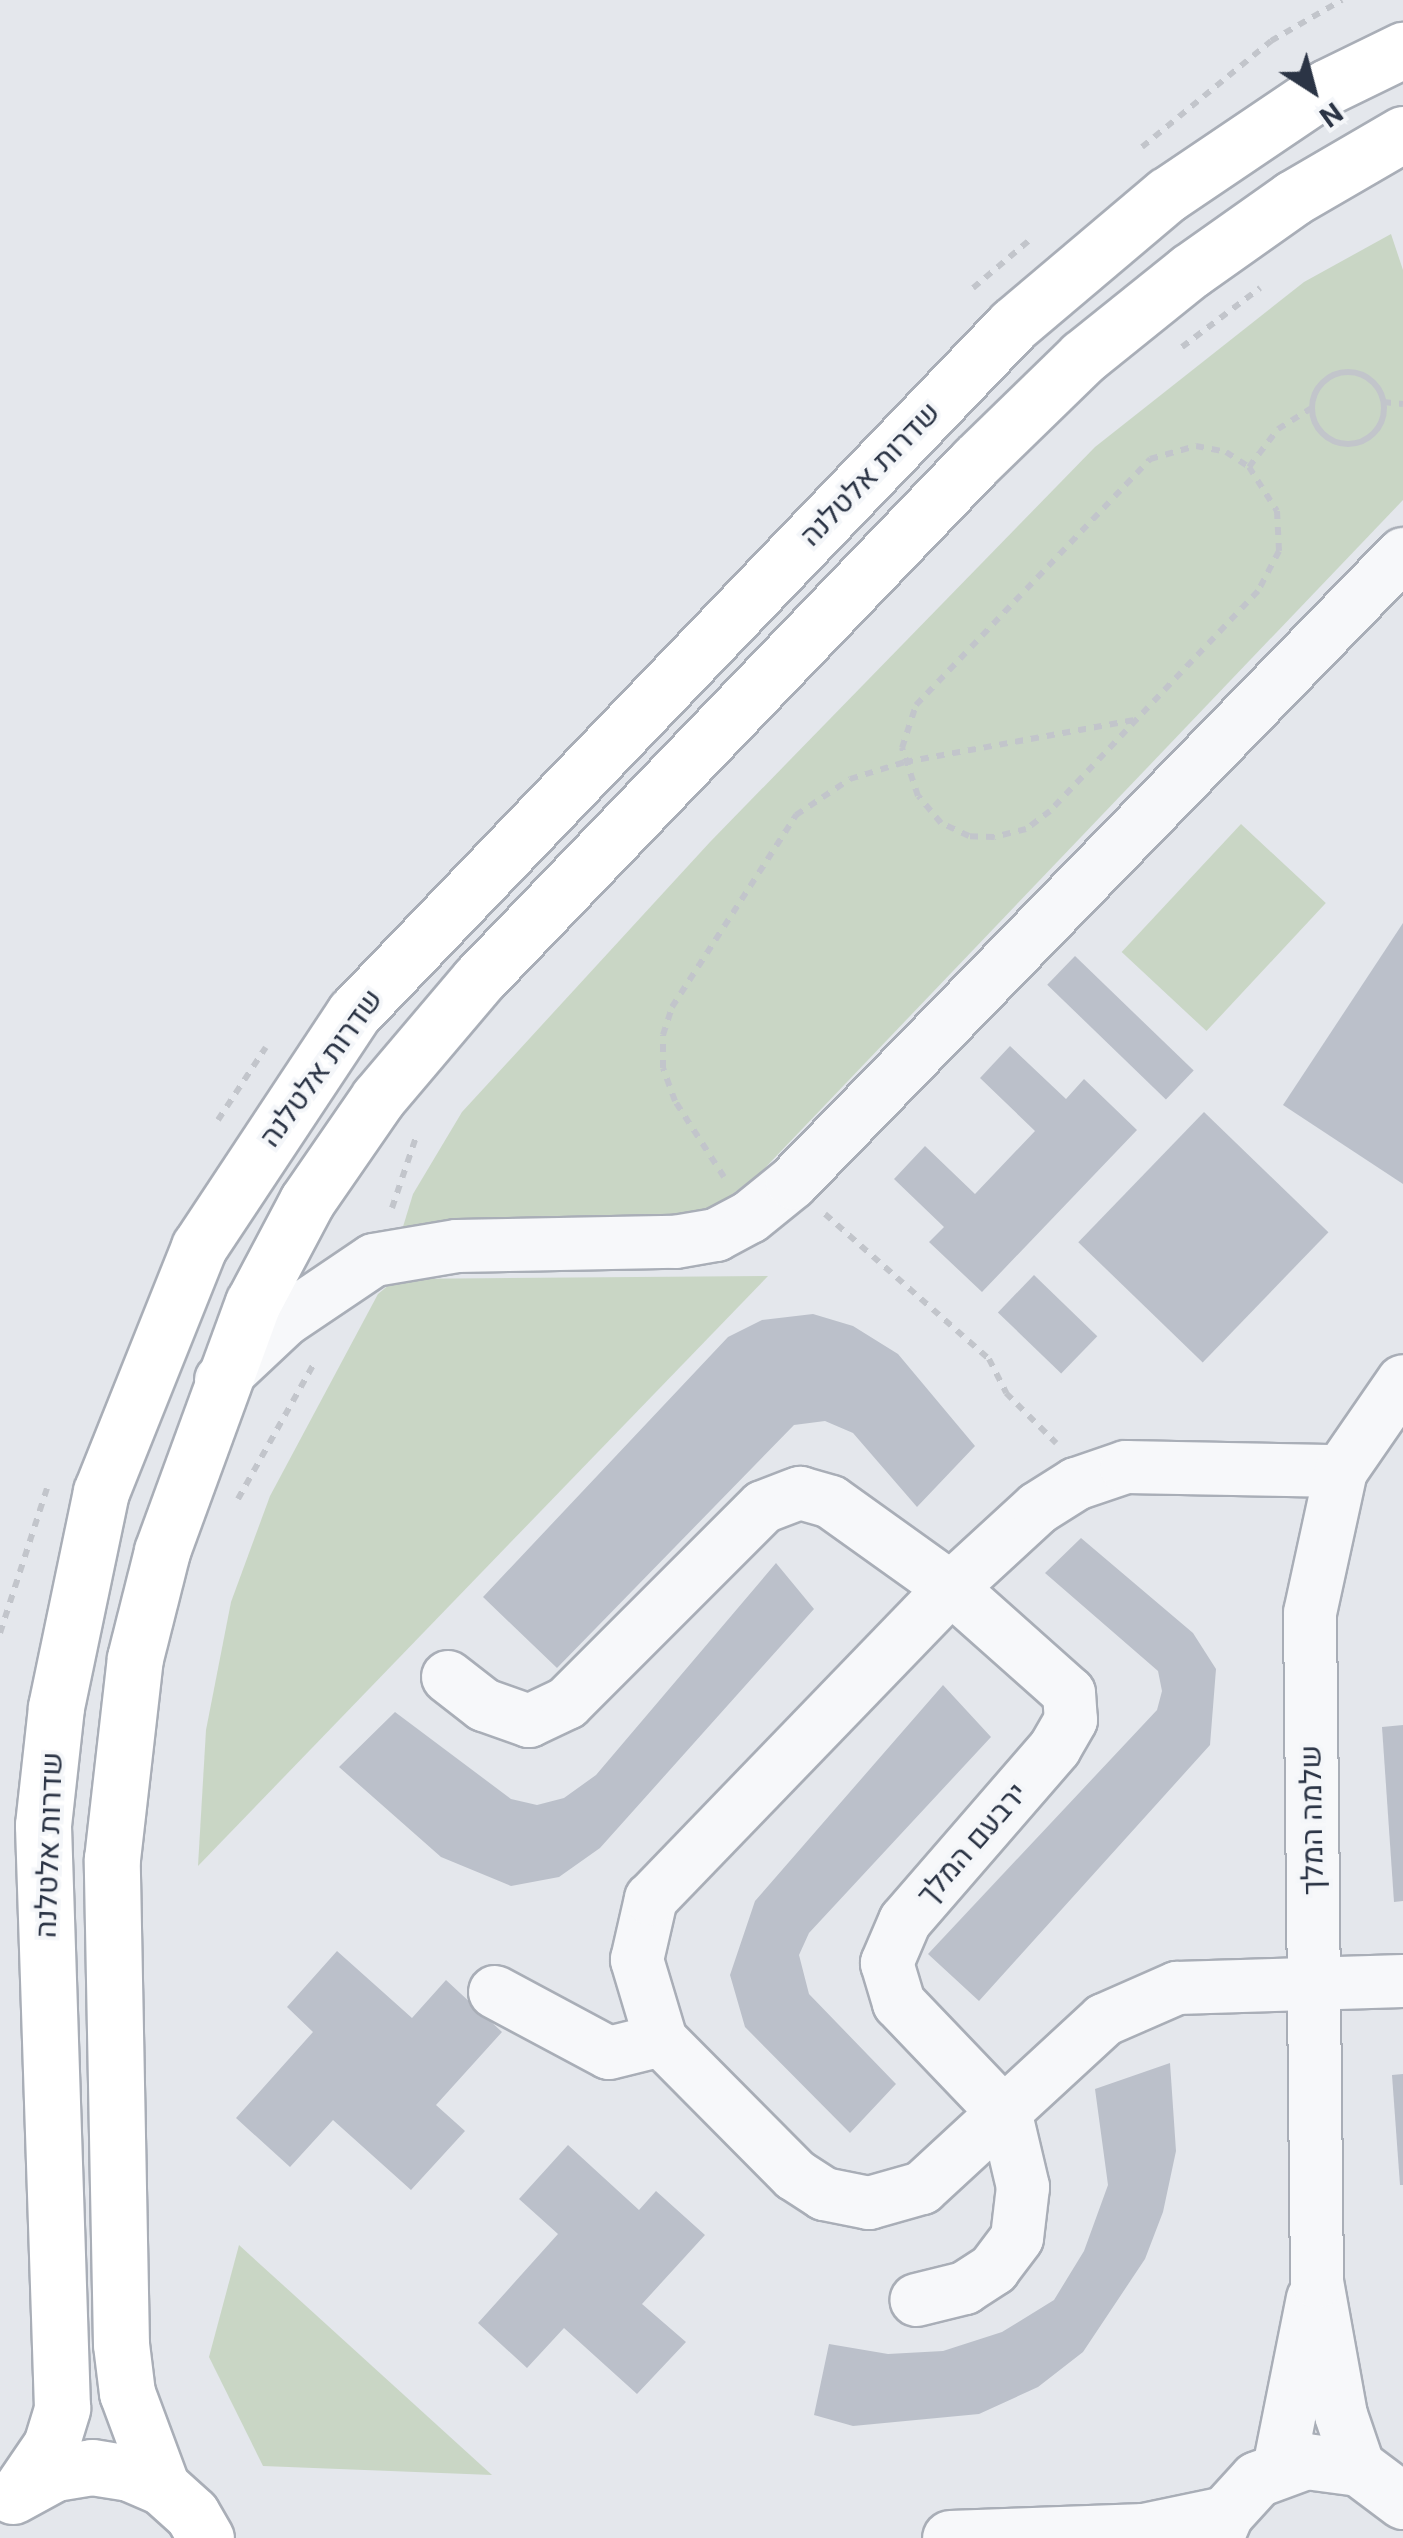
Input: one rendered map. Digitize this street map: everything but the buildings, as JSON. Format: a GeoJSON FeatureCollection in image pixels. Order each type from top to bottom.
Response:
{"type":"FeatureCollection","features":[{"type":"Feature","properties":{"kind":"main road","name":"שדרות אלטלנה"},"geometry":{"type":"LineString","coordinates":[[10,2498],[51,2444],[62,2408],[44,1825],[56,1707],[70,1616],[101,1492],[199,1248],[354,1014],[1013,325],[1167,196],[1327,87],[1403,50]]}},
{"type":"Feature","properties":{"kind":"main road","name":"שדרות אלטלנה"},"geometry":{"type":"LineString","coordinates":[[162,2488],[129,2400],[120,2344],[112,1860],[135,1658],[184,1478],[220,1382],[308,1201],[378,1098],[492,966],[1083,357],[1293,198],[1403,134]]}},
{"type":"Feature","properties":{"kind":"main road"},"geometry":{"type":"LineString","coordinates":[[10,2498],[55,2473],[92,2467],[162,2488],[192,2514],[206,2538]]}},
{"type":"Feature","properties":{"kind":"street"},"geometry":{"type":"LineString","coordinates":[[220,1382],[285,1320],[374,1260],[457,1246],[676,1242],[716,1236],[750,1217],[792,1183],[1403,554]]}},
{"type":"Feature","properties":{"kind":"street","name":"שלמה המלך"},"geometry":{"type":"LineString","coordinates":[[1392,2492],[1342,2415],[1317,2282],[1310,1613],[1341,1471],[1403,1381]]}},
{"type":"Feature","properties":{"kind":"street"},"geometry":{"type":"LineString","coordinates":[[1341,1471],[1126,1467],[1093,1478],[1038,1508],[952,1588],[651,1899],[637,1960],[661,2040],[794,2176],[824,2194],[869,2204],[922,2188],[1006,2115],[1104,2020],[1177,1988],[1403,1981]]}},
{"type":"Feature","properties":{"kind":"street","name":"ירבעם המלך"},"geometry":{"type":"LineString","coordinates":[[448,1677],[484,1705],[529,1721],[567,1703],[763,1506],[800,1494],[831,1502],[952,1588],[1068,1693],[1070,1706],[1071,1720],[1055,1748],[904,1921],[887,1963],[898,2003],[1006,2115]]}},
{"type":"Feature","properties":{"kind":"street"},"geometry":{"type":"LineString","coordinates":[[495,1992],[609,2053],[661,2040]]}},
{"type":"Feature","properties":{"kind":"street"},"geometry":{"type":"LineString","coordinates":[[916,2300],[965,2288],[994,2269],[1017,2238],[1023,2186],[1006,2115]]}},
{"type":"Feature","properties":{"kind":"street","name":"שלמה המלך"},"geometry":{"type":"LineString","coordinates":[[1279,2468],[1317,2282]]}},
{"type":"Feature","properties":{"kind":"street"},"geometry":{"type":"LineString","coordinates":[[950,2538],[1220,2526],[1257,2479],[1279,2468],[1333,2462],[1392,2492]]}},
{"type":"Feature","properties":{"kind":"path"},"geometry":{"type":"LineString","coordinates":[[1176,352],[1272,279]]}},
{"type":"Feature","properties":{"kind":"path"},"geometry":{"type":"LineString","coordinates":[[1383,402],[1373,434],[1352,444],[1320,431],[1312,408],[1320,384],[1342,372],[1364,375],[1383,402],[1403,404]]}},
{"type":"Feature","properties":{"kind":"path"},"geometry":{"type":"LineString","coordinates":[[1249,467],[1278,429],[1312,408]]}},
{"type":"Feature","properties":{"kind":"path"},"geometry":{"type":"LineString","coordinates":[[1196,446],[1226,452],[1249,467],[1277,511],[1278,551],[1270,573],[1136,720],[1050,812],[1026,829],[994,837],[970,836],[941,823],[918,796],[905,762],[906,726],[916,705],[1150,458],[1196,446]]}},
{"type":"Feature","properties":{"kind":"path"},"geometry":{"type":"LineString","coordinates":[[750,1217],[675,1101],[662,1068],[663,1034],[672,1007],[796,814],[850,778],[905,762],[1136,720]]}},
{"type":"Feature","properties":{"kind":"path"},"geometry":{"type":"LineString","coordinates":[[374,1260],[420,1124]]}},
{"type":"Feature","properties":{"kind":"path"},"geometry":{"type":"LineString","coordinates":[[792,1183],[989,1359],[1006,1393],[1093,1478]]}},
{"type":"Feature","properties":{"kind":"path"},"geometry":{"type":"LineString","coordinates":[[229,1517],[325,1345]]}},
{"type":"Feature","properties":{"kind":"green space"},"geometry":{"type":"Polygon","coordinates":[[[1391,234],[1403,270],[1403,500],[761,1172],[717,1206],[680,1222],[402,1230],[413,1194],[462,1112],[710,842],[1095,447],[1304,282],[1391,234]]]}},
{"type":"Feature","properties":{"kind":"green space"},"geometry":{"type":"Polygon","coordinates":[[[1241,824],[1326,903],[1206,1031],[1122,952],[1241,824]]]}},
{"type":"Feature","properties":{"kind":"green space"},"geometry":{"type":"Polygon","coordinates":[[[768,1276],[198,1866],[206,1730],[231,1602],[270,1496],[378,1294],[396,1279],[768,1276]]]}},
{"type":"Feature","properties":{"kind":"green space"},"geometry":{"type":"Polygon","coordinates":[[[239,2245],[492,2475],[263,2466],[209,2357],[239,2245]]]}}]}
